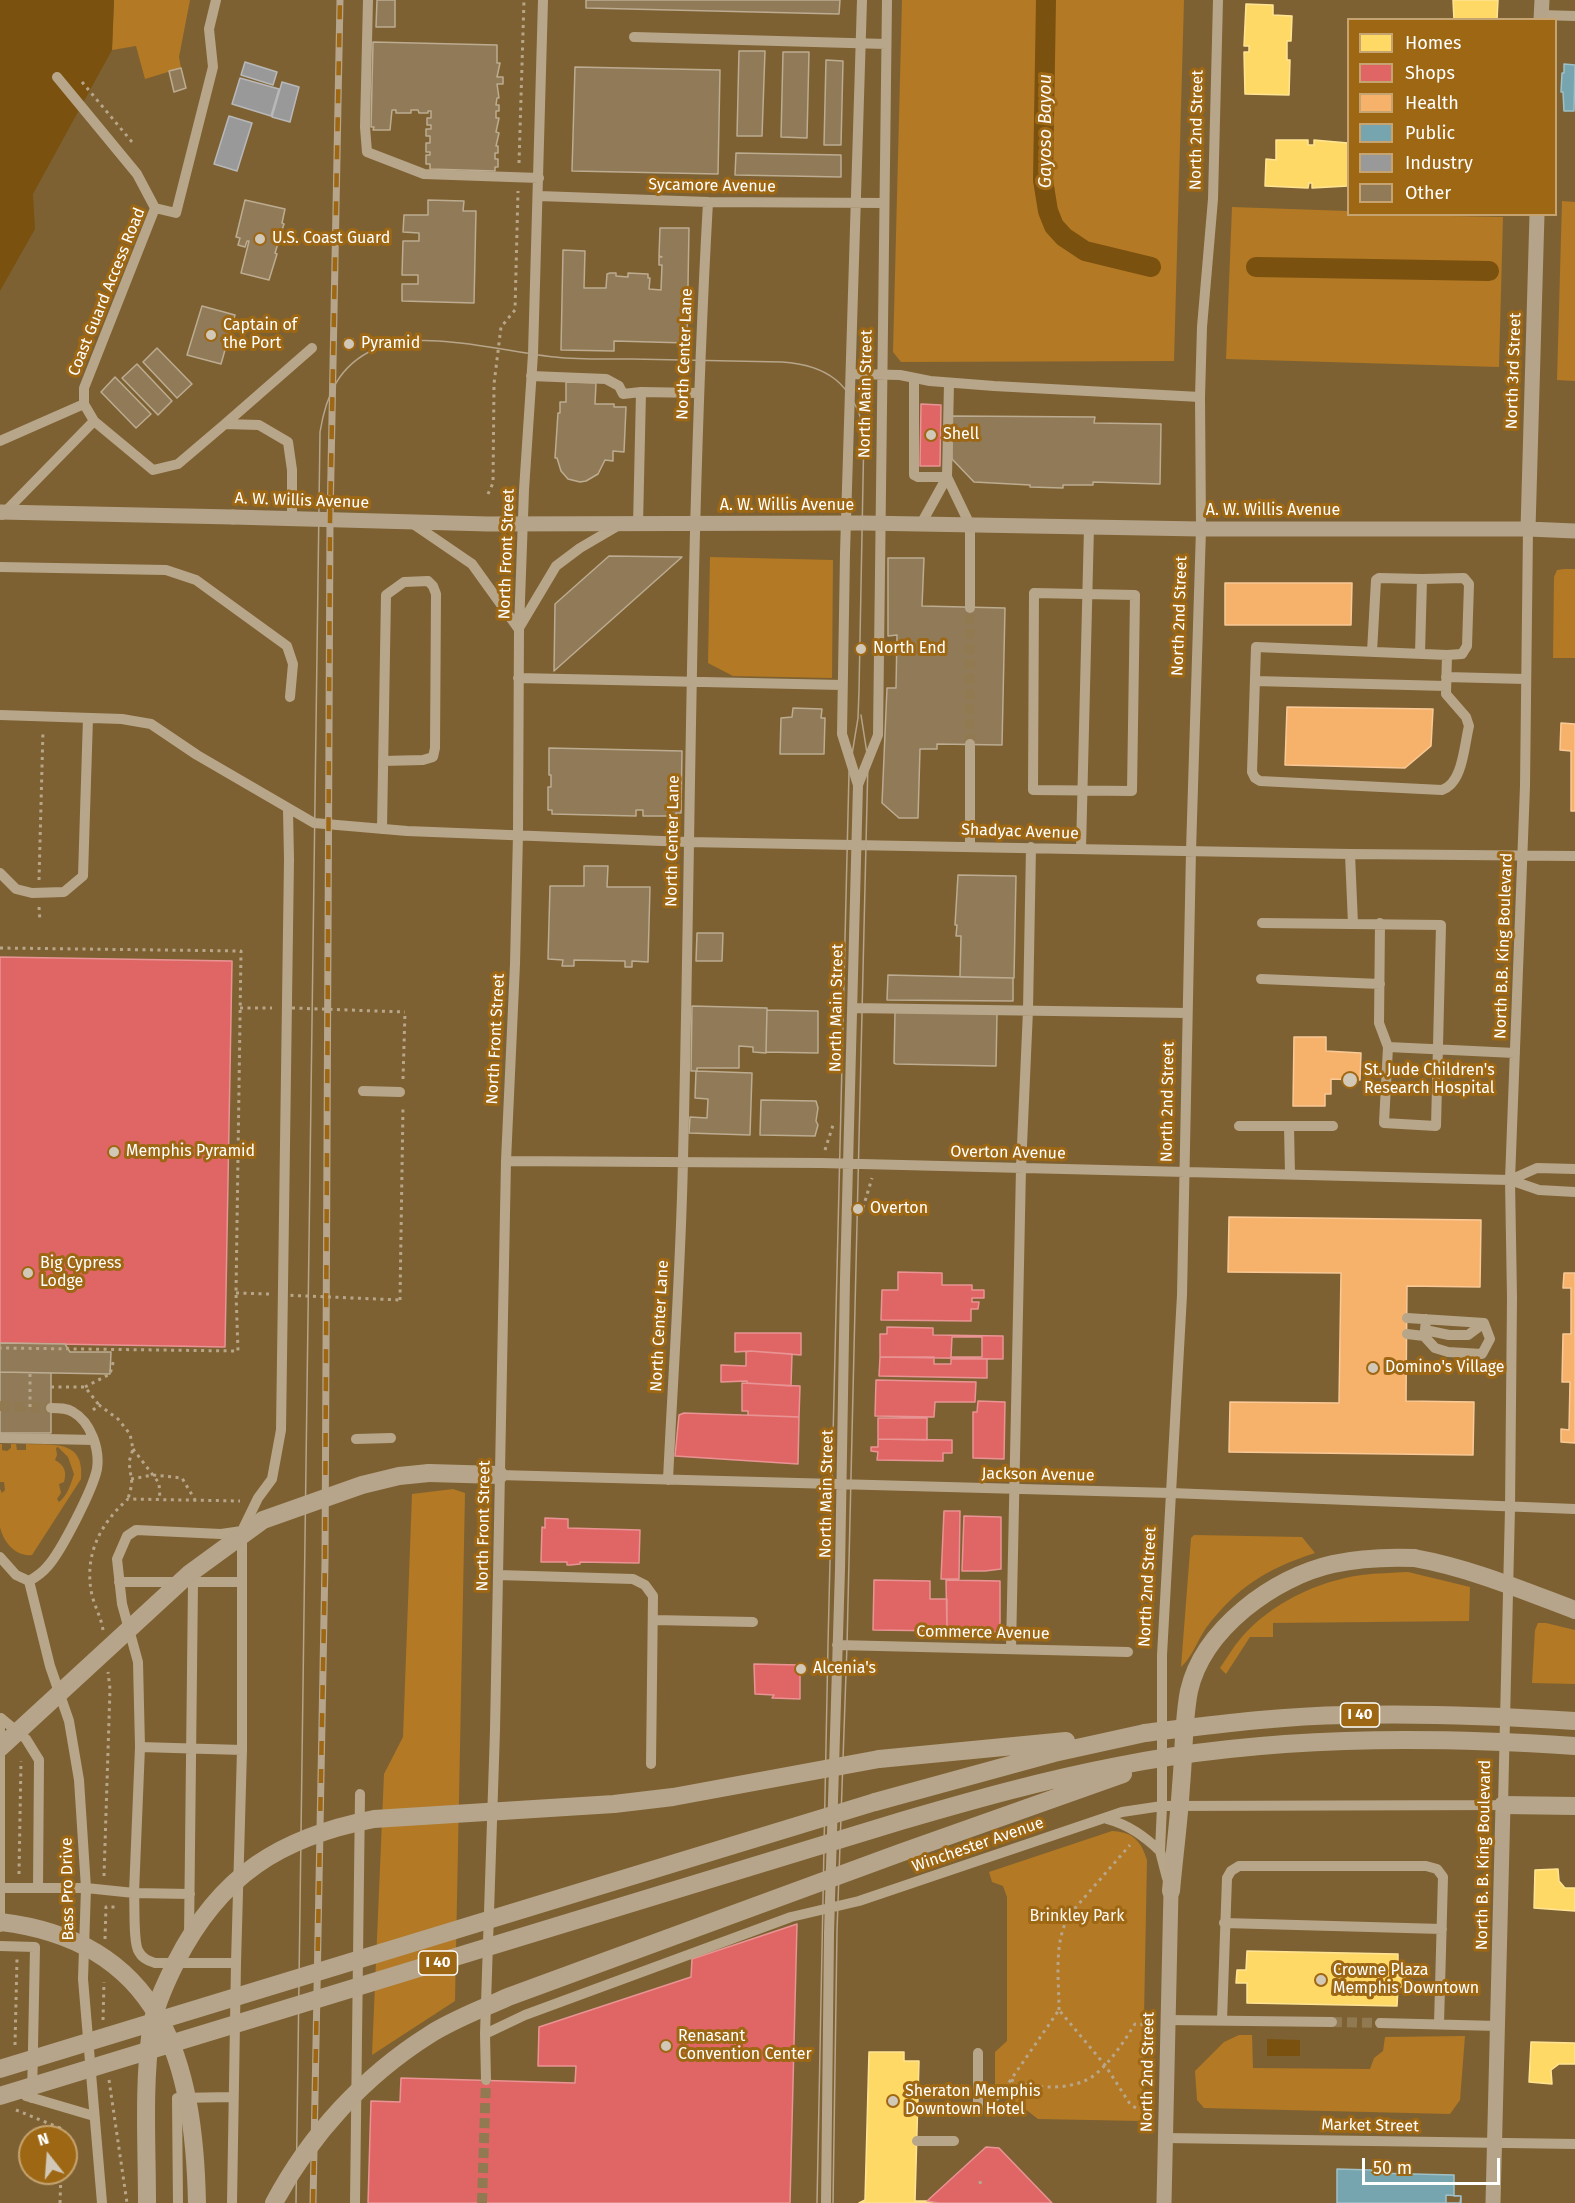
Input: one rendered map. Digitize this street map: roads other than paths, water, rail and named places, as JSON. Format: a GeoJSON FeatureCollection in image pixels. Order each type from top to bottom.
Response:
{"type":"FeatureCollection","features":[{"type":"Feature","properties":{"kind":"highway"},"geometry":{"type":"LineString","coordinates":[[0,1749],[189,1574],[263,1520],[362,1485],[399,1476],[429,1473],[499,1475]]}},
{"type":"Feature","properties":{"kind":"highway"},"geometry":{"type":"LineString","coordinates":[[1171,1891],[1171,1806],[1190,1690],[1211,1645],[1242,1611],[1263,1595],[1308,1571],[1356,1560],[1383,1557],[1414,1558],[1448,1564],[1474,1572],[1575,1610]]}},
{"type":"Feature","properties":{"kind":"highway","name":"I 40"},"geometry":{"type":"LineString","coordinates":[[0,2069],[875,1802],[1034,1758],[1145,1733],[1248,1721],[1344,1715],[1463,1714],[1575,1721]]}},
{"type":"Feature","properties":{"kind":"highway"},"geometry":{"type":"LineString","coordinates":[[147,2203],[147,2073],[152,2027],[167,1980],[184,1946],[205,1913],[225,1890],[287,1845],[342,1825],[374,1819],[614,1804],[696,1793],[879,1759],[1145,1733]]}},
{"type":"Feature","properties":{"kind":"highway","name":"I 40"},"geometry":{"type":"LineString","coordinates":[[0,2097],[957,1804],[1063,1778],[1172,1757],[1283,1745],[1369,1740],[1494,1741],[1575,1746]]}},
{"type":"Feature","properties":{"kind":"highway"},"geometry":{"type":"LineString","coordinates":[[274,2203],[306,2152],[333,2118],[365,2084],[422,2040],[458,2019],[508,1997],[888,1857],[1172,1757]]}},
{"type":"Feature","properties":{"kind":"highway"},"geometry":{"type":"LineString","coordinates":[[1503,1805],[1575,1806]]}},
{"type":"Feature","properties":{"kind":"highway"},"geometry":{"type":"LineString","coordinates":[[0,1922],[44,1930],[89,1948],[114,1965],[151,2004],[170,2040],[182,2072],[190,2112],[197,2203]]}},
{"type":"Feature","properties":{"kind":"main road","name":"North 3rd Street"},"geometry":{"type":"LineString","coordinates":[[1528,529],[1537,216]]}},
{"type":"Feature","properties":{"kind":"main road","name":"A. W. Willis Avenue"},"geometry":{"type":"LineString","coordinates":[[0,512],[412,523],[921,524],[1201,529],[1575,531]]}},
{"type":"Feature","properties":{"kind":"main road","name":"North B. B. King Boulevard"},"geometry":{"type":"LineString","coordinates":[[1493,2203],[1503,1805]]}},
{"type":"Feature","properties":{"kind":"main road","name":"North 2nd Street"},"geometry":{"type":"LineString","coordinates":[[1164,2203],[1171,1891]]}},
{"type":"Feature","properties":{"kind":"street","name":"Coast Guard Access Road"},"geometry":{"type":"LineString","coordinates":[[84,404],[84,388],[155,208],[176,213],[213,67],[209,29],[216,0]]}},
{"type":"Feature","properties":{"kind":"street"},"geometry":{"type":"LineString","coordinates":[[368,0],[365,127],[367,152],[424,174],[539,178]]}},
{"type":"Feature","properties":{"kind":"street","name":"North Front Street"},"geometry":{"type":"LineString","coordinates":[[486,2080],[485,2034],[495,1741],[506,1161],[518,834],[519,628],[522,524],[539,196],[543,0]]}},
{"type":"Feature","properties":{"kind":"street","name":"North Main Street"},"geometry":{"type":"LineString","coordinates":[[826,2203],[845,1279],[858,785],[842,734],[842,685],[862,0]]}},
{"type":"Feature","properties":{"kind":"street","name":"North Main Street"},"geometry":{"type":"LineString","coordinates":[[858,785],[878,735],[887,0]]}},
{"type":"Feature","properties":{"kind":"street","name":"North 2nd Street"},"geometry":{"type":"LineString","coordinates":[[1171,1891],[1160,1851],[1171,1806],[1162,1655],[1179,1364],[1201,529],[1200,397],[1213,199],[1218,0]]}},
{"type":"Feature","properties":{"kind":"street"},"geometry":{"type":"LineString","coordinates":[[1542,11],[1575,16]]}},
{"type":"Feature","properties":{"kind":"street"},"geometry":{"type":"LineString","coordinates":[[634,36],[886,44]]}},
{"type":"Feature","properties":{"kind":"street"},"geometry":{"type":"LineString","coordinates":[[57,77],[137,174],[155,208]]}},
{"type":"Feature","properties":{"kind":"street","name":"Sycamore Avenue"},"geometry":{"type":"LineString","coordinates":[[539,196],[708,202],[884,203]]}},
{"type":"Feature","properties":{"kind":"street","name":"North Center Lane"},"geometry":{"type":"LineString","coordinates":[[668,1480],[683,1162],[694,525],[708,202]]}},
{"type":"Feature","properties":{"kind":"street"},"geometry":{"type":"LineString","coordinates":[[0,441],[84,404],[94,421],[153,470],[178,464],[312,348]]}},
{"type":"Feature","properties":{"kind":"street"},"geometry":{"type":"LineString","coordinates":[[850,374],[900,375],[949,383],[1200,397]]}},
{"type":"Feature","properties":{"kind":"street"},"geometry":{"type":"LineString","coordinates":[[531,376],[606,379],[619,386],[623,394],[699,393]]}},
{"type":"Feature","properties":{"kind":"street"},"geometry":{"type":"LineString","coordinates":[[914,378],[914,475],[947,477]]}},
{"type":"Feature","properties":{"kind":"street"},"geometry":{"type":"LineString","coordinates":[[949,383],[947,477],[970,525],[970,608]]}},
{"type":"Feature","properties":{"kind":"street"},"geometry":{"type":"LineString","coordinates":[[638,525],[641,392]]}},
{"type":"Feature","properties":{"kind":"street"},"geometry":{"type":"LineString","coordinates":[[0,517],[94,421]]}},
{"type":"Feature","properties":{"kind":"street"},"geometry":{"type":"LineString","coordinates":[[225,424],[259,425],[288,442],[292,470],[292,519]]}},
{"type":"Feature","properties":{"kind":"street"},"geometry":{"type":"LineString","coordinates":[[921,524],[947,477]]}},
{"type":"Feature","properties":{"kind":"street"},"geometry":{"type":"LineString","coordinates":[[412,523],[472,564],[519,628],[556,566],[580,548],[621,524]]}},
{"type":"Feature","properties":{"kind":"street"},"geometry":{"type":"LineString","coordinates":[[1081,849],[1089,527]]}},
{"type":"Feature","properties":{"kind":"street","name":"North B.B. King Boulevard"},"geometry":{"type":"LineString","coordinates":[[1510,1508],[1512,1339],[1510,1180],[1522,855],[1528,529]]}},
{"type":"Feature","properties":{"kind":"street"},"geometry":{"type":"LineString","coordinates":[[0,567],[166,570],[196,580],[287,646],[293,664],[290,697]]}},
{"type":"Feature","properties":{"kind":"street"},"geometry":{"type":"LineString","coordinates":[[1372,652],[1376,580],[1379,578],[1464,578],[1469,584],[1467,649],[1462,654],[1448,655],[1420,654],[1372,652],[1256,647],[1252,772],[1255,778],[1260,781],[1442,790],[1449,788],[1457,780],[1469,726],[1466,717],[1446,694],[1448,655]]}},
{"type":"Feature","properties":{"kind":"street"},"geometry":{"type":"LineString","coordinates":[[1420,654],[1422,579]]}},
{"type":"Feature","properties":{"kind":"street"},"geometry":{"type":"LineString","coordinates":[[382,829],[383,760],[386,595],[404,582],[428,581],[436,594],[435,748],[433,757],[423,760],[383,760]]}},
{"type":"Feature","properties":{"kind":"street"},"geometry":{"type":"LineString","coordinates":[[1034,594],[1135,595],[1132,791],[1082,791],[1033,790],[1034,594]]}},
{"type":"Feature","properties":{"kind":"street"},"geometry":{"type":"LineString","coordinates":[[518,678],[842,685]]}},
{"type":"Feature","properties":{"kind":"street"},"geometry":{"type":"LineString","coordinates":[[1255,681],[1525,679]]}},
{"type":"Feature","properties":{"kind":"street","name":"Shadyac Avenue"},"geometry":{"type":"LineString","coordinates":[[0,715],[122,719],[151,724],[197,755],[288,810],[314,823],[382,829],[687,842],[1575,856]]}},
{"type":"Feature","properties":{"kind":"street"},"geometry":{"type":"LineString","coordinates":[[0,873],[16,890],[39,893],[64,892],[83,876],[88,718]]}},
{"type":"Feature","properties":{"kind":"street"},"geometry":{"type":"LineString","coordinates":[[970,744],[970,846]]}},
{"type":"Feature","properties":{"kind":"street"},"geometry":{"type":"LineString","coordinates":[[232,2203],[242,1750],[242,1531],[258,1498],[272,1479],[280,1430],[289,1008],[288,810]]}},
{"type":"Feature","properties":{"kind":"street"},"geometry":{"type":"LineString","coordinates":[[1011,1648],[1021,1168],[1028,1010],[1031,848]]}},
{"type":"Feature","properties":{"kind":"street"},"geometry":{"type":"LineString","coordinates":[[1350,854],[1353,924]]}},
{"type":"Feature","properties":{"kind":"street"},"geometry":{"type":"LineString","coordinates":[[1262,923],[1380,923],[1441,925],[1436,1126],[1384,1123],[1388,1047],[1379,1023],[1380,923]]}},
{"type":"Feature","properties":{"kind":"street"},"geometry":{"type":"LineString","coordinates":[[1262,979],[1380,984]]}},
{"type":"Feature","properties":{"kind":"street"},"geometry":{"type":"LineString","coordinates":[[852,1008],[1187,1013]]}},
{"type":"Feature","properties":{"kind":"street"},"geometry":{"type":"LineString","coordinates":[[1388,1047],[1515,1053]]}},
{"type":"Feature","properties":{"kind":"street"},"geometry":{"type":"LineString","coordinates":[[363,1091],[401,1098]]}},
{"type":"Feature","properties":{"kind":"street"},"geometry":{"type":"LineString","coordinates":[[1239,1126],[1333,1126]]}},
{"type":"Feature","properties":{"kind":"street"},"geometry":{"type":"LineString","coordinates":[[1289,1126],[1290,1174]]}},
{"type":"Feature","properties":{"kind":"street","name":"Overton Avenue"},"geometry":{"type":"LineString","coordinates":[[506,1161],[876,1164],[1510,1180],[1539,1190],[1575,1191]]}},
{"type":"Feature","properties":{"kind":"street","name":"Overton Avenue"},"geometry":{"type":"LineString","coordinates":[[1510,1180],[1537,1168],[1575,1169]]}},
{"type":"Feature","properties":{"kind":"street"},"geometry":{"type":"LineString","coordinates":[[1407,1318],[1425,1328],[1435,1347],[1442,1350],[1482,1354],[1490,1339],[1484,1323],[1425,1328],[1407,1334]]}},
{"type":"Feature","properties":{"kind":"street"},"geometry":{"type":"LineString","coordinates":[[1490,1339],[1512,1339]]}},
{"type":"Feature","properties":{"kind":"street"},"geometry":{"type":"LineString","coordinates":[[0,1557],[16,1575],[29,1581],[45,1569],[53,1560],[70,1529],[95,1477],[97,1455],[94,1440],[82,1420],[64,1408],[51,1408]]}},
{"type":"Feature","properties":{"kind":"street"},"geometry":{"type":"LineString","coordinates":[[0,1438],[94,1440]]}},
{"type":"Feature","properties":{"kind":"street"},"geometry":{"type":"LineString","coordinates":[[356,1439],[391,1438]]}},
{"type":"Feature","properties":{"kind":"street","name":"Jackson Avenue"},"geometry":{"type":"LineString","coordinates":[[499,1475],[1171,1493],[1575,1509]]}},
{"type":"Feature","properties":{"kind":"street","name":"North B. B. King Boulevard"},"geometry":{"type":"LineString","coordinates":[[1503,1805],[1510,1508]]}},
{"type":"Feature","properties":{"kind":"street"},"geometry":{"type":"LineString","coordinates":[[236,1964],[155,1963],[149,1962],[139,1953],[136,1942],[134,1893],[140,1747],[138,1662],[122,1604],[117,1559],[127,1536],[136,1530],[221,1534],[242,1531]]}},
{"type":"Feature","properties":{"kind":"street"},"geometry":{"type":"LineString","coordinates":[[498,1575],[633,1579],[645,1585],[653,1596],[651,1764]]}},
{"type":"Feature","properties":{"kind":"street","name":"Bass Pro Drive"},"geometry":{"type":"LineString","coordinates":[[29,1581],[50,1666],[69,1721],[79,1780],[86,1888],[83,1979],[102,2203]]}},
{"type":"Feature","properties":{"kind":"street"},"geometry":{"type":"LineString","coordinates":[[119,1582],[242,1582]]}},
{"type":"Feature","properties":{"kind":"street"},"geometry":{"type":"LineString","coordinates":[[188,1964],[193,1582]]}},
{"type":"Feature","properties":{"kind":"street"},"geometry":{"type":"LineString","coordinates":[[653,1620],[753,1622]]}},
{"type":"Feature","properties":{"kind":"street","name":"Commerce Avenue"},"geometry":{"type":"LineString","coordinates":[[837,1645],[1128,1652]]}},
{"type":"Feature","properties":{"kind":"street"},"geometry":{"type":"LineString","coordinates":[[0,1718],[26,1738],[39,1760],[38,1888]]}},
{"type":"Feature","properties":{"kind":"street"},"geometry":{"type":"LineString","coordinates":[[0,1718],[0,1930]]}},
{"type":"Feature","properties":{"kind":"street"},"geometry":{"type":"LineString","coordinates":[[140,1747],[242,1750]]}},
{"type":"Feature","properties":{"kind":"street"},"geometry":{"type":"LineString","coordinates":[[355,2203],[360,1794]]}},
{"type":"Feature","properties":{"kind":"street","name":"Winchester Avenue"},"geometry":{"type":"LineString","coordinates":[[485,2034],[536,2011],[791,1917],[859,1902],[1122,1812],[1171,1806],[1503,1805]]}},
{"type":"Feature","properties":{"kind":"street"},"geometry":{"type":"LineString","coordinates":[[1107,1819],[1137,1831],[1160,1851]]}},
{"type":"Feature","properties":{"kind":"street"},"geometry":{"type":"LineString","coordinates":[[1222,2020],[1224,1923],[1227,1878],[1231,1871],[1239,1866],[1426,1866],[1437,1869],[1443,1876],[1439,2024]]}},
{"type":"Feature","properties":{"kind":"street"},"geometry":{"type":"LineString","coordinates":[[0,1888],[86,1888],[134,1893],[190,1894]]}},
{"type":"Feature","properties":{"kind":"street"},"geometry":{"type":"LineString","coordinates":[[1224,1923],[1442,1929]]}},
{"type":"Feature","properties":{"kind":"street"},"geometry":{"type":"LineString","coordinates":[[0,1946],[35,1947],[32,2098]]}},
{"type":"Feature","properties":{"kind":"street"},"geometry":{"type":"LineString","coordinates":[[1167,2023],[1222,2020],[1332,2022]]}},
{"type":"Feature","properties":{"kind":"street"},"geometry":{"type":"LineString","coordinates":[[1380,2023],[1498,2025]]}},
{"type":"Feature","properties":{"kind":"street"},"geometry":{"type":"LineString","coordinates":[[978,2053],[978,2112]]}},
{"type":"Feature","properties":{"kind":"street"},"geometry":{"type":"LineString","coordinates":[[0,2090],[94,2116]]}},
{"type":"Feature","properties":{"kind":"street"},"geometry":{"type":"LineString","coordinates":[[178,2203],[177,2098],[233,2097]]}},
{"type":"Feature","properties":{"kind":"street","name":"Market Street"},"geometry":{"type":"LineString","coordinates":[[1165,2138],[1575,2144]]}},
{"type":"Feature","properties":{"kind":"street"},"geometry":{"type":"LineString","coordinates":[[917,2141],[954,2141]]}},
{"type":"Feature","properties":{"kind":"waterway","name":"Gayoso Bayou"},"geometry":{"type":"LineString","coordinates":[[1046,0],[1043,180],[1048,211],[1054,226],[1064,237],[1085,251],[1151,267]]}},
{"type":"Feature","properties":{"kind":"waterway","name":"Gayoso Bayou"},"geometry":{"type":"LineString","coordinates":[[1256,267],[1489,271]]}},
{"type":"Feature","properties":{"kind":"tunnel"},"geometry":{"type":"LineString","coordinates":[[970,608],[970,744]]}},
{"type":"Feature","properties":{"kind":"tunnel"},"geometry":{"type":"LineString","coordinates":[[0,1406],[51,1408]]}},
{"type":"Feature","properties":{"kind":"tunnel"},"geometry":{"type":"LineString","coordinates":[[1332,2022],[1380,2023]]}},
{"type":"Feature","properties":{"kind":"tunnel"},"geometry":{"type":"LineString","coordinates":[[482,2203],[486,2080]]}},
{"type":"Feature","properties":{"kind":"tram line"},"geometry":{"type":"LineString","coordinates":[[296,2203],[320,432],[326,406],[336,383],[352,364],[375,349],[394,343],[415,341],[464,343],[574,359],[798,364],[813,367],[836,380],[853,400],[864,429],[858,718],[849,773],[817,2203]]}},
{"type":"Feature","properties":{"kind":"tram line"},"geometry":{"type":"LineString","coordinates":[[833,2203],[837,1931],[847,1645],[868,760],[861,715]]}},
{"type":"Feature","properties":{"kind":"railway"},"geometry":{"type":"LineString","coordinates":[[313,2203],[325,1562],[330,521],[340,0]]}},
{"type":"Feature","properties":{"kind":"place","name":"U.S. Coast Guard"},"geometry":{"type":"Point","coordinates":[260,239]}},
{"type":"Feature","properties":{"kind":"place","name":"Captain of the Port"},"geometry":{"type":"Point","coordinates":[211,335]}},
{"type":"Feature","properties":{"kind":"place","name":"Pyramid"},"geometry":{"type":"Point","coordinates":[349,344]}},
{"type":"Feature","properties":{"kind":"place","name":"Shell"},"geometry":{"type":"Point","coordinates":[931,435]}},
{"type":"Feature","properties":{"kind":"place","name":"North End"},"geometry":{"type":"Point","coordinates":[861,649]}},
{"type":"Feature","properties":{"kind":"place","name":"St. Jude Children's Research Hospital"},"geometry":{"type":"Point","coordinates":[1350,1080]}},
{"type":"Feature","properties":{"kind":"place","name":"Memphis Pyramid"},"geometry":{"type":"Point","coordinates":[114,1152]}},
{"type":"Feature","properties":{"kind":"place","name":"Overton"},"geometry":{"type":"Point","coordinates":[858,1209]}},
{"type":"Feature","properties":{"kind":"place","name":"Big Cypress Lodge"},"geometry":{"type":"Point","coordinates":[28,1273]}},
{"type":"Feature","properties":{"kind":"place","name":"Domino's Village"},"geometry":{"type":"Point","coordinates":[1373,1368]}},
{"type":"Feature","properties":{"kind":"place","name":"Alcenia's"},"geometry":{"type":"Point","coordinates":[801,1669]}},
{"type":"Feature","properties":{"kind":"place","name":"Crowne Plaza Memphis Downtown"},"geometry":{"type":"Point","coordinates":[1321,1980]}},
{"type":"Feature","properties":{"kind":"place","name":"Renasant Convention Center"},"geometry":{"type":"Point","coordinates":[666,2046]}},
{"type":"Feature","properties":{"kind":"place","name":"Sheraton Memphis Downtown Hotel"},"geometry":{"type":"Point","coordinates":[893,2101]}},
{"type":"Feature","properties":{"kind":"park label","name":"Brinkley Park"},"geometry":{"type":"Point","coordinates":[1077,1917]}}]}
